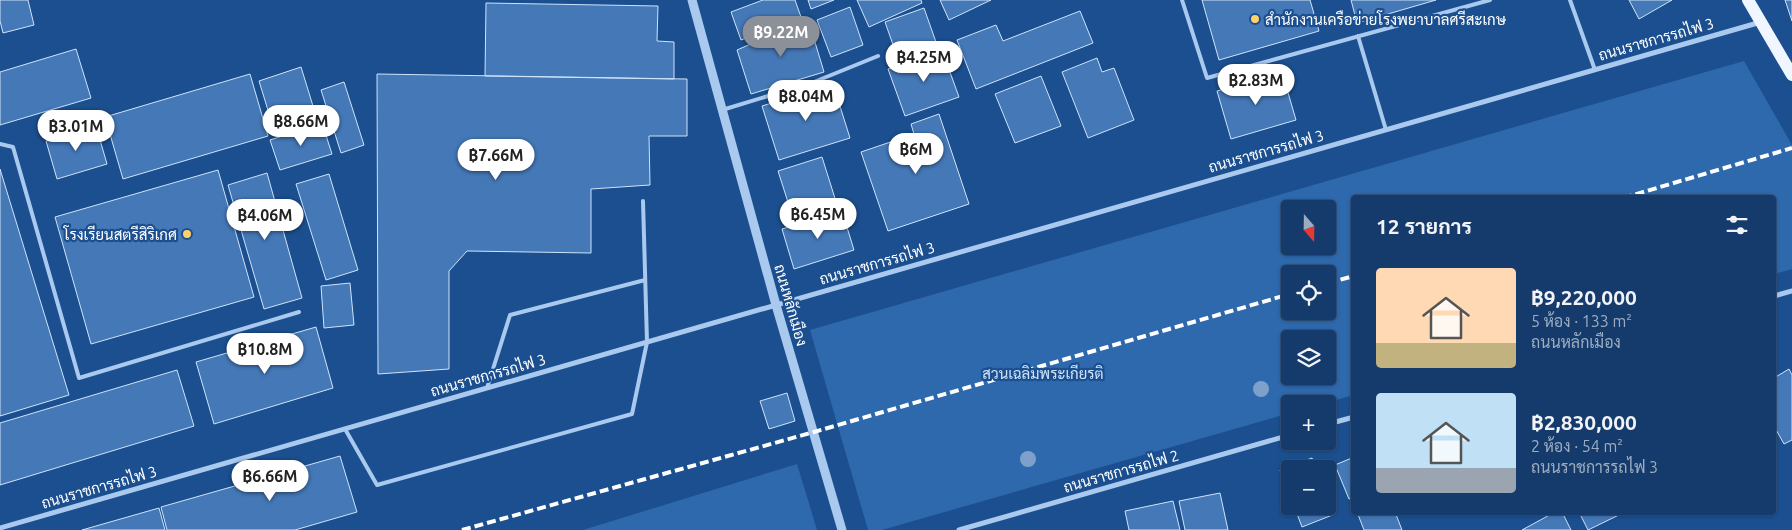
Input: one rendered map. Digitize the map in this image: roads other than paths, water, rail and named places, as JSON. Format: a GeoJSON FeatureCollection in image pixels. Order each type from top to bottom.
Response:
{"type":"FeatureCollection","features":[{"type":"Feature","properties":{"kind":"main road"},"geometry":{"type":"LineString","coordinates":[[1748,0],[1792,75]]}},
{"type":"Feature","properties":{"kind":"street","name":"ถนนหลักเมือง"},"geometry":{"type":"LineString","coordinates":[[692,0],[776,305],[842,530]]}},
{"type":"Feature","properties":{"kind":"street","name":"ถนนราชการรถไฟ 3"},"geometry":{"type":"LineString","coordinates":[[0,528],[1761,22]]}},
{"type":"Feature","properties":{"kind":"street"},"geometry":{"type":"LineString","coordinates":[[1776,295],[1792,291]]}},
{"type":"Feature","properties":{"kind":"street"},"geometry":{"type":"LineString","coordinates":[[1336,422],[1351,418]]}},
{"type":"Feature","properties":{"kind":"street","name":"ถนนราชการรถไฟ 2"},"geometry":{"type":"LineString","coordinates":[[959,530],[1281,438]]}},
{"type":"Feature","properties":{"kind":"lane"},"geometry":{"type":"LineString","coordinates":[[1182,0],[1207,78],[1490,0]]}},
{"type":"Feature","properties":{"kind":"lane"},"geometry":{"type":"LineString","coordinates":[[1570,0],[1594,70]]}},
{"type":"Feature","properties":{"kind":"lane"},"geometry":{"type":"LineString","coordinates":[[1358,36],[1386,130]]}},
{"type":"Feature","properties":{"kind":"lane"},"geometry":{"type":"LineString","coordinates":[[722,110],[814,82],[878,56]]}},
{"type":"Feature","properties":{"kind":"lane"},"geometry":{"type":"LineString","coordinates":[[0,144],[13,147],[79,378],[299,312]]}},
{"type":"Feature","properties":{"kind":"lane"},"geometry":{"type":"LineString","coordinates":[[345,429],[378,484],[632,414],[647,342],[643,201]]}},
{"type":"Feature","properties":{"kind":"lane"},"geometry":{"type":"LineString","coordinates":[[487,388],[510,315],[645,280]]}},
{"type":"Feature","properties":{"kind":"railway"},"geometry":{"type":"LineString","coordinates":[[1633,195],[1792,148]]}},
{"type":"Feature","properties":{"kind":"railway"},"geometry":{"type":"LineString","coordinates":[[1336,281],[1351,277]]}},
{"type":"Feature","properties":{"kind":"railway"},"geometry":{"type":"LineString","coordinates":[[462,530],[814,432],[1281,297]]}},
{"type":"Feature","properties":{"kind":"place","name":"สำนักงานเครือข่ายโรงพยาบาลศรีสะเกษ"},"geometry":{"type":"Point","coordinates":[1255,19]}},
{"type":"Feature","properties":{"kind":"place","name":"โรงเรียนสตรีสิริเกศ"},"geometry":{"type":"Point","coordinates":[187,234]}},
{"type":"Feature","properties":{"kind":"park label","name":"สวนเฉลิมพระเกียรติ"},"geometry":{"type":"Point","coordinates":[1043,373]}}]}
